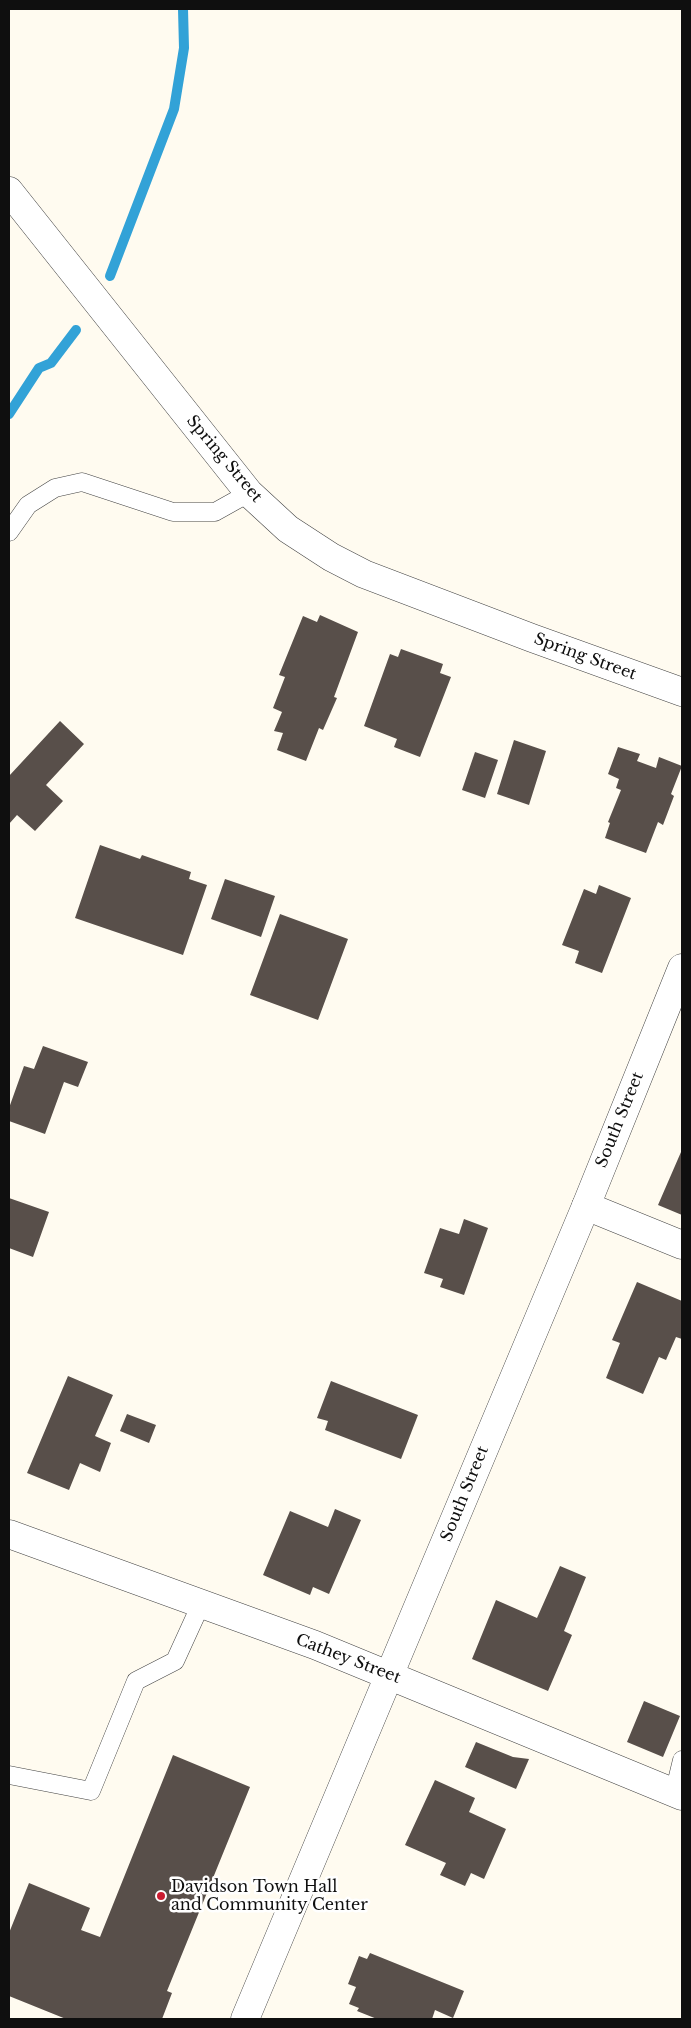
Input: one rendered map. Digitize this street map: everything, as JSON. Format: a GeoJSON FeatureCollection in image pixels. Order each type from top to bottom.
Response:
{"type":"FeatureCollection","features":[{"type":"Feature","properties":{"kind":"street","name":"Spring Street"},"geometry":{"type":"LineString","coordinates":[[9,191],[249,493],[288,529],[331,557],[364,574],[532,638],[682,692]]}},
{"type":"Feature","properties":{"kind":"street","name":"South Street"},"geometry":{"type":"LineString","coordinates":[[245,2019],[586,1206],[682,968]]}},
{"type":"Feature","properties":{"kind":"street"},"geometry":{"type":"LineString","coordinates":[[586,1206],[682,1245]]}},
{"type":"Feature","properties":{"kind":"street","name":"Cathey Street"},"geometry":{"type":"LineString","coordinates":[[9,1534],[315,1645],[678,1795]]}},
{"type":"Feature","properties":{"kind":"lane"},"geometry":{"type":"LineString","coordinates":[[9,532],[28,505],[55,488],[82,482],[173,512],[215,512],[249,493]]}},
{"type":"Feature","properties":{"kind":"lane"},"geometry":{"type":"LineString","coordinates":[[9,1774],[91,1791],[136,1681],[175,1662],[201,1604]]}},
{"type":"Feature","properties":{"kind":"lane"},"geometry":{"type":"LineString","coordinates":[[678,1795],[682,1760]]}},
{"type":"Feature","properties":{"kind":"building"},"geometry":{"type":"Polygon","coordinates":[[[320,615],[358,632],[334,697],[337,698],[323,730],[319,728],[306,761],[277,750],[283,733],[274,731],[282,712],[273,708],[285,677],[279,675],[303,616],[317,622],[320,615]]]}},
{"type":"Feature","properties":{"kind":"building"},"geometry":{"type":"Polygon","coordinates":[[[401,649],[443,664],[440,673],[451,677],[420,757],[394,747],[397,739],[364,726],[390,654],[398,657],[401,649]]]}},
{"type":"Feature","properties":{"kind":"building"},"geometry":{"type":"Polygon","coordinates":[[[60,721],[84,744],[46,785],[63,801],[35,831],[17,815],[9,824],[9,776],[60,721]]]}},
{"type":"Feature","properties":{"kind":"building"},"geometry":{"type":"Polygon","coordinates":[[[514,740],[546,751],[529,805],[497,794],[514,740]]]}},
{"type":"Feature","properties":{"kind":"building"},"geometry":{"type":"Polygon","coordinates":[[[618,747],[640,754],[637,761],[656,768],[659,757],[682,766],[671,794],[674,796],[663,825],[658,822],[646,853],[605,838],[610,823],[608,822],[621,790],[616,788],[619,779],[608,774],[618,747]]]}},
{"type":"Feature","properties":{"kind":"building"},"geometry":{"type":"Polygon","coordinates":[[[475,752],[498,760],[485,798],[462,790],[475,752]]]}},
{"type":"Feature","properties":{"kind":"building"},"geometry":{"type":"Polygon","coordinates":[[[100,845],[140,859],[142,855],[191,872],[189,879],[207,885],[183,955],[75,918],[100,845]]]}},
{"type":"Feature","properties":{"kind":"building"},"geometry":{"type":"Polygon","coordinates":[[[225,879],[275,896],[261,937],[211,919],[225,879]]]}},
{"type":"Feature","properties":{"kind":"building"},"geometry":{"type":"Polygon","coordinates":[[[599,885],[631,898],[602,973],[575,963],[579,951],[562,945],[584,889],[596,894],[599,885]]]}},
{"type":"Feature","properties":{"kind":"building"},"geometry":{"type":"Polygon","coordinates":[[[280,914],[348,939],[318,1020],[250,995],[280,914]]]}},
{"type":"Feature","properties":{"kind":"building"},"geometry":{"type":"Polygon","coordinates":[[[43,1046],[88,1062],[78,1087],[64,1082],[45,1134],[9,1121],[9,1108],[24,1066],[34,1069],[43,1046]]]}},
{"type":"Feature","properties":{"kind":"building"},"geometry":{"type":"Polygon","coordinates":[[[682,1153],[682,1215],[658,1205],[682,1153]]]}},
{"type":"Feature","properties":{"kind":"building"},"geometry":{"type":"Polygon","coordinates":[[[9,1198],[49,1212],[33,1257],[9,1248],[9,1198]]]}},
{"type":"Feature","properties":{"kind":"building"},"geometry":{"type":"Polygon","coordinates":[[[464,1219],[488,1228],[464,1295],[440,1287],[443,1279],[424,1273],[440,1228],[459,1234],[464,1219]]]}},
{"type":"Feature","properties":{"kind":"building"},"geometry":{"type":"Polygon","coordinates":[[[637,1282],[682,1301],[682,1339],[676,1337],[666,1360],[659,1357],[643,1394],[606,1378],[620,1343],[612,1340],[637,1282]]]}},
{"type":"Feature","properties":{"kind":"building"},"geometry":{"type":"Polygon","coordinates":[[[68,1376],[113,1395],[95,1436],[111,1443],[100,1472],[80,1463],[69,1490],[27,1473],[68,1376]]]}},
{"type":"Feature","properties":{"kind":"building"},"geometry":{"type":"Polygon","coordinates":[[[331,1381],[418,1415],[401,1459],[325,1430],[328,1421],[317,1418],[331,1381]]]}},
{"type":"Feature","properties":{"kind":"building"},"geometry":{"type":"Polygon","coordinates":[[[127,1414],[156,1425],[149,1443],[120,1431],[127,1414]]]}},
{"type":"Feature","properties":{"kind":"building"},"geometry":{"type":"Polygon","coordinates":[[[335,1509],[361,1520],[329,1594],[313,1587],[310,1595],[263,1575],[290,1511],[328,1527],[335,1509]]]}},
{"type":"Feature","properties":{"kind":"building"},"geometry":{"type":"Polygon","coordinates":[[[560,1566],[586,1577],[564,1631],[572,1635],[548,1691],[472,1659],[496,1600],[537,1618],[560,1566]]]}},
{"type":"Feature","properties":{"kind":"building"},"geometry":{"type":"Polygon","coordinates":[[[644,1701],[680,1716],[663,1757],[627,1742],[644,1701]]]}},
{"type":"Feature","properties":{"kind":"building"},"geometry":{"type":"Polygon","coordinates":[[[476,1742],[513,1757],[529,1759],[516,1789],[465,1767],[476,1742]]]}},
{"type":"Feature","properties":{"kind":"building","name":"Davidson Town Hall and Community Center"},"geometry":{"type":"Polygon","coordinates":[[[173,1755],[250,1787],[167,1991],[172,1993],[162,2019],[66,2019],[9,1996],[9,1933],[29,1883],[90,1908],[81,1930],[100,1937],[173,1755]]]}},
{"type":"Feature","properties":{"kind":"building"},"geometry":{"type":"Polygon","coordinates":[[[435,1780],[475,1798],[469,1812],[506,1829],[484,1879],[471,1873],[465,1886],[440,1875],[446,1863],[405,1845],[435,1780]]]}},
{"type":"Feature","properties":{"kind":"building"},"geometry":{"type":"Polygon","coordinates":[[[370,1953],[464,1991],[453,2018],[435,2010],[432,2019],[377,2019],[357,2011],[359,2008],[349,2004],[356,1987],[348,1984],[359,1956],[367,1959],[370,1953]]]}},
{"type":"Feature","properties":{"kind":"waterway"},"geometry":{"type":"LineString","coordinates":[[110,276],[174,109],[184,48],[183,9]]}},
{"type":"Feature","properties":{"kind":"waterway"},"geometry":{"type":"LineString","coordinates":[[9,414],[39,368],[51,363],[76,330]]}},
{"type":"Feature","properties":{"kind":"place","name":"Davidson Town Hall and Community Center"},"geometry":{"type":"Point","coordinates":[161,1896]}}]}
